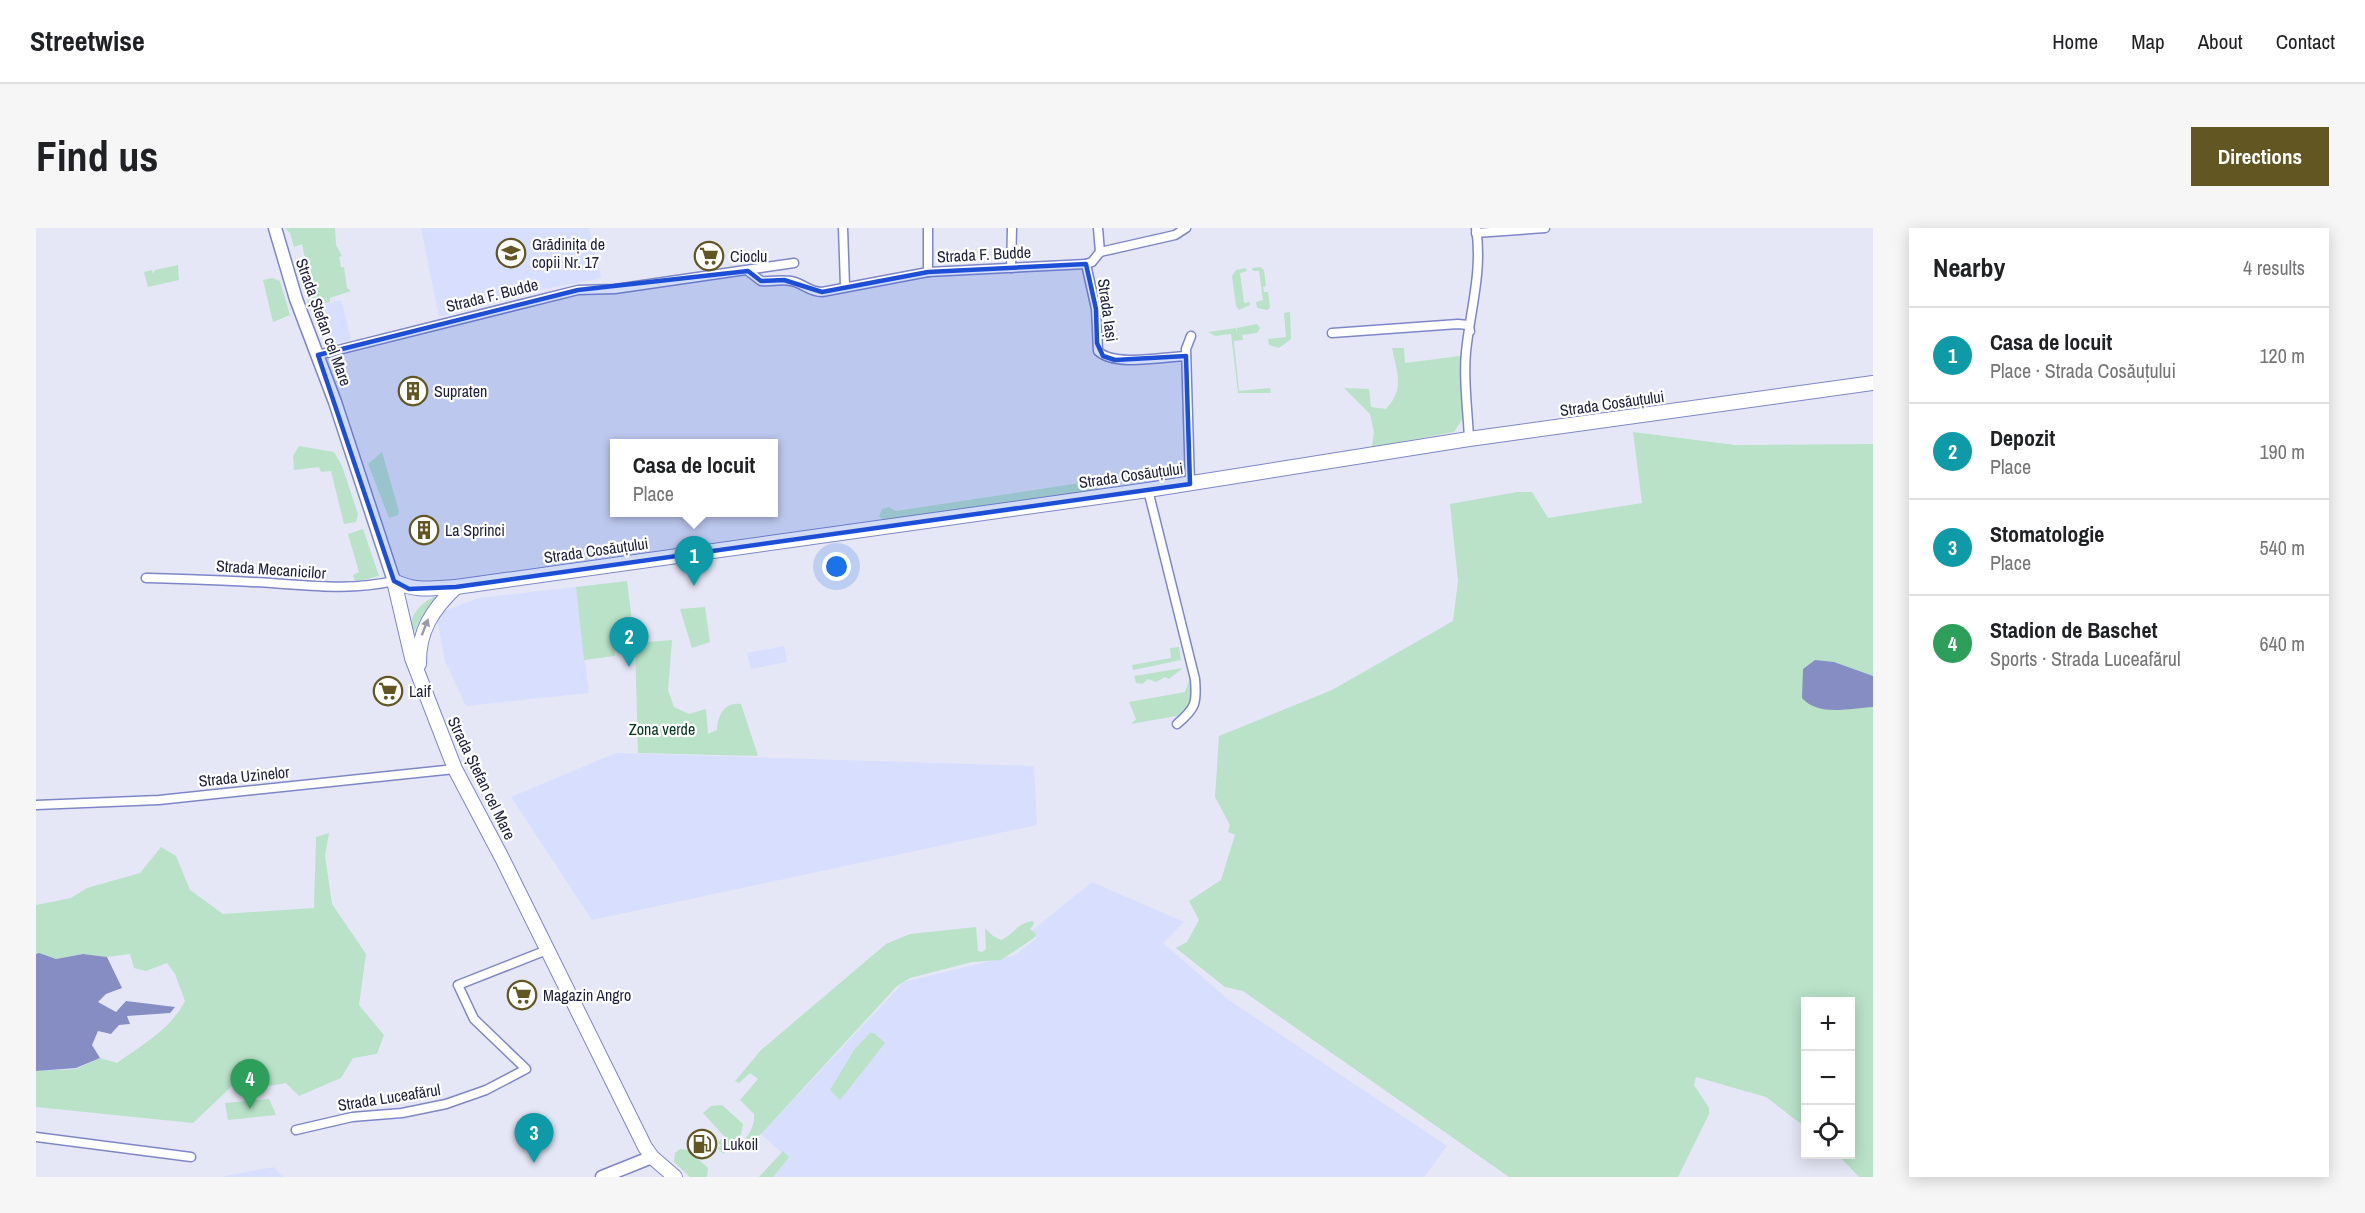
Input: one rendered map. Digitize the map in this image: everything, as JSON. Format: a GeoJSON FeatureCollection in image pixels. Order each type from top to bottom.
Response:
{"type":"FeatureCollection","features":[{"type":"Feature","properties":{"kind":"main road","name":"Strada Ștefan cel Mare"},"geometry":{"type":"LineString","coordinates":[[276,228],[296,299],[318,355],[394,581],[406,638],[455,769],[652,1157],[675,1177]]}},
{"type":"Feature","properties":{"kind":"main road","name":"Strada Cosăuțului"},"geometry":{"type":"LineString","coordinates":[[394,581],[419,590],[456,587],[1190,484],[1469,439],[1873,383]]}},
{"type":"Feature","properties":{"kind":"main road"},"geometry":{"type":"LineString","coordinates":[[420,678],[419,654],[423,632],[434,610],[456,587]]}},
{"type":"Feature","properties":{"kind":"main road"},"geometry":{"type":"LineString","coordinates":[[602,1177],[652,1157]]}},
{"type":"Feature","properties":{"kind":"street"},"geometry":{"type":"LineString","coordinates":[[843,228],[844,286]]}},
{"type":"Feature","properties":{"kind":"street"},"geometry":{"type":"LineString","coordinates":[[928,228],[928,273]]}},
{"type":"Feature","properties":{"kind":"street"},"geometry":{"type":"LineString","coordinates":[[1011,268],[1012,228]]}},
{"type":"Feature","properties":{"kind":"street"},"geometry":{"type":"LineString","coordinates":[[1098,228],[1101,252],[1175,235],[1186,228]]}},
{"type":"Feature","properties":{"kind":"street"},"geometry":{"type":"LineString","coordinates":[[1469,439],[1466,352],[1478,255],[1476,230],[1545,228]]}},
{"type":"Feature","properties":{"kind":"street","name":"Strada Iași"},"geometry":{"type":"LineString","coordinates":[[1101,252],[1092,262],[1086,264],[1096,309],[1098,351],[1103,356],[1115,360],[1186,356]]}},
{"type":"Feature","properties":{"kind":"street","name":"Strada F. Budde"},"geometry":{"type":"LineString","coordinates":[[318,355],[578,290],[615,289],[794,263]]}},
{"type":"Feature","properties":{"kind":"street","name":"Strada F. Budde"},"geometry":{"type":"LineString","coordinates":[[748,271],[761,281],[795,281],[813,292],[928,273],[1086,264]]}},
{"type":"Feature","properties":{"kind":"street"},"geometry":{"type":"LineString","coordinates":[[1332,333],[1465,324],[1470,332]]}},
{"type":"Feature","properties":{"kind":"street"},"geometry":{"type":"LineString","coordinates":[[1190,484],[1186,356],[1191,336]]}},
{"type":"Feature","properties":{"kind":"street"},"geometry":{"type":"LineString","coordinates":[[1148,490],[1195,679],[1197,700],[1190,712],[1177,724]]}},
{"type":"Feature","properties":{"kind":"street","name":"Strada Mecanicilor"},"geometry":{"type":"LineString","coordinates":[[146,578],[254,582],[315,588],[356,587],[394,581]]}},
{"type":"Feature","properties":{"kind":"street","name":"Strada Uzinelor"},"geometry":{"type":"LineString","coordinates":[[36,805],[159,800],[455,769]]}},
{"type":"Feature","properties":{"kind":"street","name":"Strada Luceafărul"},"geometry":{"type":"LineString","coordinates":[[296,1130],[352,1117],[402,1113],[446,1104],[486,1089],[526,1069],[474,1019],[458,985],[547,950]]}},
{"type":"Feature","properties":{"kind":"street"},"geometry":{"type":"LineString","coordinates":[[36,1137],[191,1157]]}},
{"type":"Feature","properties":{"kind":"highlighted area"},"geometry":{"type":"Polygon","coordinates":[[[1086,264],[1096,309],[1097,343],[1103,356],[1115,360],[1186,356],[1190,484],[456,587],[409,589],[394,581],[318,355],[578,290],[748,271],[761,281],[784,280],[822,292],[928,272],[1086,264]]]}},
{"type":"Feature","properties":{"kind":"shaded area","name":"Grădinița de copii Nr. 17"},"geometry":{"type":"Polygon","coordinates":[[[421,228],[589,228],[601,276],[598,279],[543,289],[439,317],[421,228]]]}},
{"type":"Feature","properties":{"kind":"shaded area"},"geometry":{"type":"Polygon","coordinates":[[[341,300],[351,340],[330,344],[309,308],[341,300]]]}},
{"type":"Feature","properties":{"kind":"shaded area"},"geometry":{"type":"Polygon","coordinates":[[[576,587],[589,693],[466,706],[445,661],[436,614],[478,598],[576,587]]]}},
{"type":"Feature","properties":{"kind":"shaded area"},"geometry":{"type":"Polygon","coordinates":[[[784,646],[787,662],[751,669],[747,653],[784,646]]]}},
{"type":"Feature","properties":{"kind":"shaded area"},"geometry":{"type":"Polygon","coordinates":[[[616,753],[1034,766],[1037,825],[592,920],[511,797],[616,753]]]}},
{"type":"Feature","properties":{"kind":"shaded area"},"geometry":{"type":"Polygon","coordinates":[[[1092,882],[1184,922],[1163,943],[1229,1000],[1447,1146],[1424,1177],[763,1177],[782,1153],[761,1134],[904,982],[1015,955],[1037,938],[1029,933],[1092,882]]]}},
{"type":"Feature","properties":{"kind":"shaded area"},"geometry":{"type":"Polygon","coordinates":[[[274,1167],[283,1177],[222,1177],[231,1175],[274,1167]]]}},
{"type":"Feature","properties":{"kind":"green space"},"geometry":{"type":"Polygon","coordinates":[[[285,228],[335,228],[336,245],[342,256],[339,257],[341,267],[344,267],[347,288],[351,291],[330,298],[330,302],[309,308],[299,259],[305,258],[302,244],[294,247],[290,233],[285,228]]]}},
{"type":"Feature","properties":{"kind":"green space"},"geometry":{"type":"Polygon","coordinates":[[[178,265],[179,280],[148,287],[144,272],[152,270],[153,274],[155,270],[178,265]]]}},
{"type":"Feature","properties":{"kind":"green space"},"geometry":{"type":"Polygon","coordinates":[[[1260,267],[1264,270],[1266,286],[1263,287],[1264,292],[1268,292],[1270,308],[1267,310],[1257,308],[1256,302],[1263,300],[1259,271],[1253,271],[1252,268],[1260,267]]]}},
{"type":"Feature","properties":{"kind":"green space"},"geometry":{"type":"Polygon","coordinates":[[[1246,268],[1247,271],[1240,273],[1244,303],[1250,302],[1250,305],[1239,310],[1236,306],[1232,276],[1236,270],[1246,268]]]}},
{"type":"Feature","properties":{"kind":"green space"},"geometry":{"type":"Polygon","coordinates":[[[272,278],[280,281],[290,315],[273,322],[263,280],[272,278]]]}},
{"type":"Feature","properties":{"kind":"green space"},"geometry":{"type":"Polygon","coordinates":[[[1290,312],[1291,339],[1279,348],[1269,345],[1268,339],[1286,337],[1284,313],[1290,312]]]}},
{"type":"Feature","properties":{"kind":"green space"},"geometry":{"type":"Polygon","coordinates":[[[1257,324],[1260,328],[1257,333],[1242,335],[1243,340],[1234,341],[1239,391],[1270,388],[1271,393],[1238,393],[1231,334],[1215,336],[1208,332],[1236,328],[1237,332],[1237,328],[1257,324]]]}},
{"type":"Feature","properties":{"kind":"green space"},"geometry":{"type":"Polygon","coordinates":[[[1392,348],[1404,348],[1405,363],[1460,356],[1463,361],[1465,415],[1454,432],[1372,447],[1374,432],[1370,414],[1344,388],[1369,389],[1371,407],[1386,409],[1398,388],[1392,348]]]}},
{"type":"Feature","properties":{"kind":"green space"},"geometry":{"type":"Polygon","coordinates":[[[1633,432],[1735,445],[1873,444],[1873,1177],[1859,1177],[1842,1159],[1855,1159],[1855,997],[1801,997],[1801,1124],[1766,1097],[1696,1077],[1694,1085],[1709,1108],[1709,1114],[1678,1177],[1509,1177],[1243,991],[1225,987],[1176,948],[1187,942],[1199,920],[1189,901],[1221,880],[1235,835],[1228,832],[1230,825],[1215,797],[1219,736],[1332,690],[1453,621],[1458,581],[1450,504],[1517,492],[1532,492],[1548,518],[1642,503],[1633,432]]]}},
{"type":"Feature","properties":{"kind":"green space"},"geometry":{"type":"Polygon","coordinates":[[[299,446],[334,452],[342,466],[358,514],[356,522],[344,524],[331,471],[321,472],[319,467],[294,470],[293,456],[299,446]]]}},
{"type":"Feature","properties":{"kind":"green space"},"geometry":{"type":"Polygon","coordinates":[[[382,452],[399,511],[398,515],[389,518],[368,464],[382,452]]]}},
{"type":"Feature","properties":{"kind":"green space"},"geometry":{"type":"Polygon","coordinates":[[[1099,477],[1097,490],[884,521],[879,516],[882,509],[889,507],[896,511],[1093,481],[1099,477]]]}},
{"type":"Feature","properties":{"kind":"green space"},"geometry":{"type":"Polygon","coordinates":[[[363,529],[379,576],[355,582],[353,575],[359,572],[348,534],[363,529]]]}},
{"type":"Feature","properties":{"kind":"green space"},"geometry":{"type":"Polygon","coordinates":[[[627,581],[632,622],[612,625],[615,656],[584,660],[576,587],[627,581]]]}},
{"type":"Feature","properties":{"kind":"green space"},"geometry":{"type":"Polygon","coordinates":[[[441,594],[420,621],[412,636],[412,621],[418,609],[428,600],[441,594]]]}},
{"type":"Feature","properties":{"kind":"green space"},"geometry":{"type":"Polygon","coordinates":[[[705,607],[710,642],[692,648],[680,609],[705,607]]]}},
{"type":"Feature","properties":{"kind":"green space","name":"Zona verde"},"geometry":{"type":"Polygon","coordinates":[[[672,640],[668,690],[674,707],[689,714],[706,709],[708,734],[717,730],[719,719],[726,707],[741,704],[758,756],[638,753],[635,643],[672,640]]]}},
{"type":"Feature","properties":{"kind":"green space"},"geometry":{"type":"Polygon","coordinates":[[[1179,647],[1181,660],[1133,670],[1132,665],[1171,658],[1170,648],[1179,647]]]}},
{"type":"Feature","properties":{"kind":"green space"},"geometry":{"type":"Polygon","coordinates":[[[1183,668],[1169,679],[1165,677],[1156,682],[1148,679],[1142,684],[1136,683],[1134,676],[1183,668]]]}},
{"type":"Feature","properties":{"kind":"green space"},"geometry":{"type":"Polygon","coordinates":[[[1190,678],[1193,703],[1182,715],[1131,724],[1136,719],[1129,702],[1185,692],[1190,678]]]}},
{"type":"Feature","properties":{"kind":"green space"},"geometry":{"type":"Polygon","coordinates":[[[329,833],[325,856],[332,904],[366,954],[359,1005],[384,1035],[377,1054],[353,1058],[341,1078],[299,1096],[286,1083],[269,1086],[251,1068],[193,1123],[36,1107],[36,1071],[76,1069],[100,1058],[117,1063],[164,1028],[185,1001],[175,974],[167,963],[146,971],[134,968],[130,954],[107,957],[83,954],[56,959],[36,954],[36,905],[71,898],[87,888],[140,873],[161,847],[176,856],[190,890],[223,914],[314,908],[316,837],[329,833]]]}},
{"type":"Feature","properties":{"kind":"green space"},"geometry":{"type":"Polygon","coordinates":[[[1033,921],[1034,924],[1030,929],[1036,934],[1034,938],[1001,960],[972,962],[910,978],[897,986],[761,1134],[736,1149],[749,1133],[754,1119],[754,1114],[740,1100],[758,1079],[750,1073],[739,1083],[735,1081],[761,1050],[886,944],[910,934],[976,927],[978,951],[982,952],[986,949],[985,928],[1001,940],[1019,926],[1033,921]]]}},
{"type":"Feature","properties":{"kind":"green space"},"geometry":{"type":"Polygon","coordinates":[[[870,1033],[874,1033],[885,1043],[840,1100],[830,1090],[854,1050],[870,1033]]]}},
{"type":"Feature","properties":{"kind":"green space"},"geometry":{"type":"Polygon","coordinates":[[[269,1099],[276,1115],[228,1120],[225,1103],[269,1099]]]}},
{"type":"Feature","properties":{"kind":"green space"},"geometry":{"type":"Polygon","coordinates":[[[722,1105],[743,1124],[741,1134],[724,1154],[718,1149],[721,1145],[718,1143],[724,1136],[703,1113],[711,1106],[722,1105]]]}},
{"type":"Feature","properties":{"kind":"green space"},"geometry":{"type":"Polygon","coordinates":[[[680,1149],[688,1150],[708,1168],[707,1177],[690,1177],[674,1162],[675,1153],[680,1149]]]}},
{"type":"Feature","properties":{"kind":"green space"},"geometry":{"type":"Polygon","coordinates":[[[783,1151],[789,1157],[773,1177],[759,1177],[783,1151]]]}},
{"type":"Feature","properties":{"kind":"water"},"geometry":{"type":"Polygon","coordinates":[[[1815,660],[1834,662],[1873,676],[1873,707],[1835,710],[1817,708],[1809,704],[1802,698],[1803,669],[1815,660]]]}},
{"type":"Feature","properties":{"kind":"water"},"geometry":{"type":"Polygon","coordinates":[[[36,954],[56,959],[83,954],[107,957],[122,988],[106,994],[98,1002],[116,1012],[126,1001],[175,1007],[170,1013],[127,1016],[130,1024],[119,1025],[111,1034],[98,1031],[92,1045],[100,1058],[76,1068],[36,1071],[36,954]]]}},
{"type":"Feature","properties":{"kind":"place","name":"Grădinița de copii Nr. 17"},"geometry":{"type":"Point","coordinates":[511,253]}},
{"type":"Feature","properties":{"kind":"place","name":"Cioclu"},"geometry":{"type":"Point","coordinates":[709,256]}},
{"type":"Feature","properties":{"kind":"place","name":"Supraten"},"geometry":{"type":"Point","coordinates":[413,391]}},
{"type":"Feature","properties":{"kind":"place","name":"La Sprinci"},"geometry":{"type":"Point","coordinates":[424,530]}},
{"type":"Feature","properties":{"kind":"place","name":"Casa de locuit"},"geometry":{"type":"Point","coordinates":[694,586]}},
{"type":"Feature","properties":{"kind":"place","name":"Depozit"},"geometry":{"type":"Point","coordinates":[629,667]}},
{"type":"Feature","properties":{"kind":"place","name":"Laif"},"geometry":{"type":"Point","coordinates":[388,691]}},
{"type":"Feature","properties":{"kind":"place","name":"Magazin Angro"},"geometry":{"type":"Point","coordinates":[522,995]}},
{"type":"Feature","properties":{"kind":"place","name":"Stadion de Baschet"},"geometry":{"type":"Point","coordinates":[250,1109]}},
{"type":"Feature","properties":{"kind":"place","name":"Lukoil"},"geometry":{"type":"Point","coordinates":[702,1144]}},
{"type":"Feature","properties":{"kind":"place","name":"Stomatologie"},"geometry":{"type":"Point","coordinates":[534,1163]}}]}
